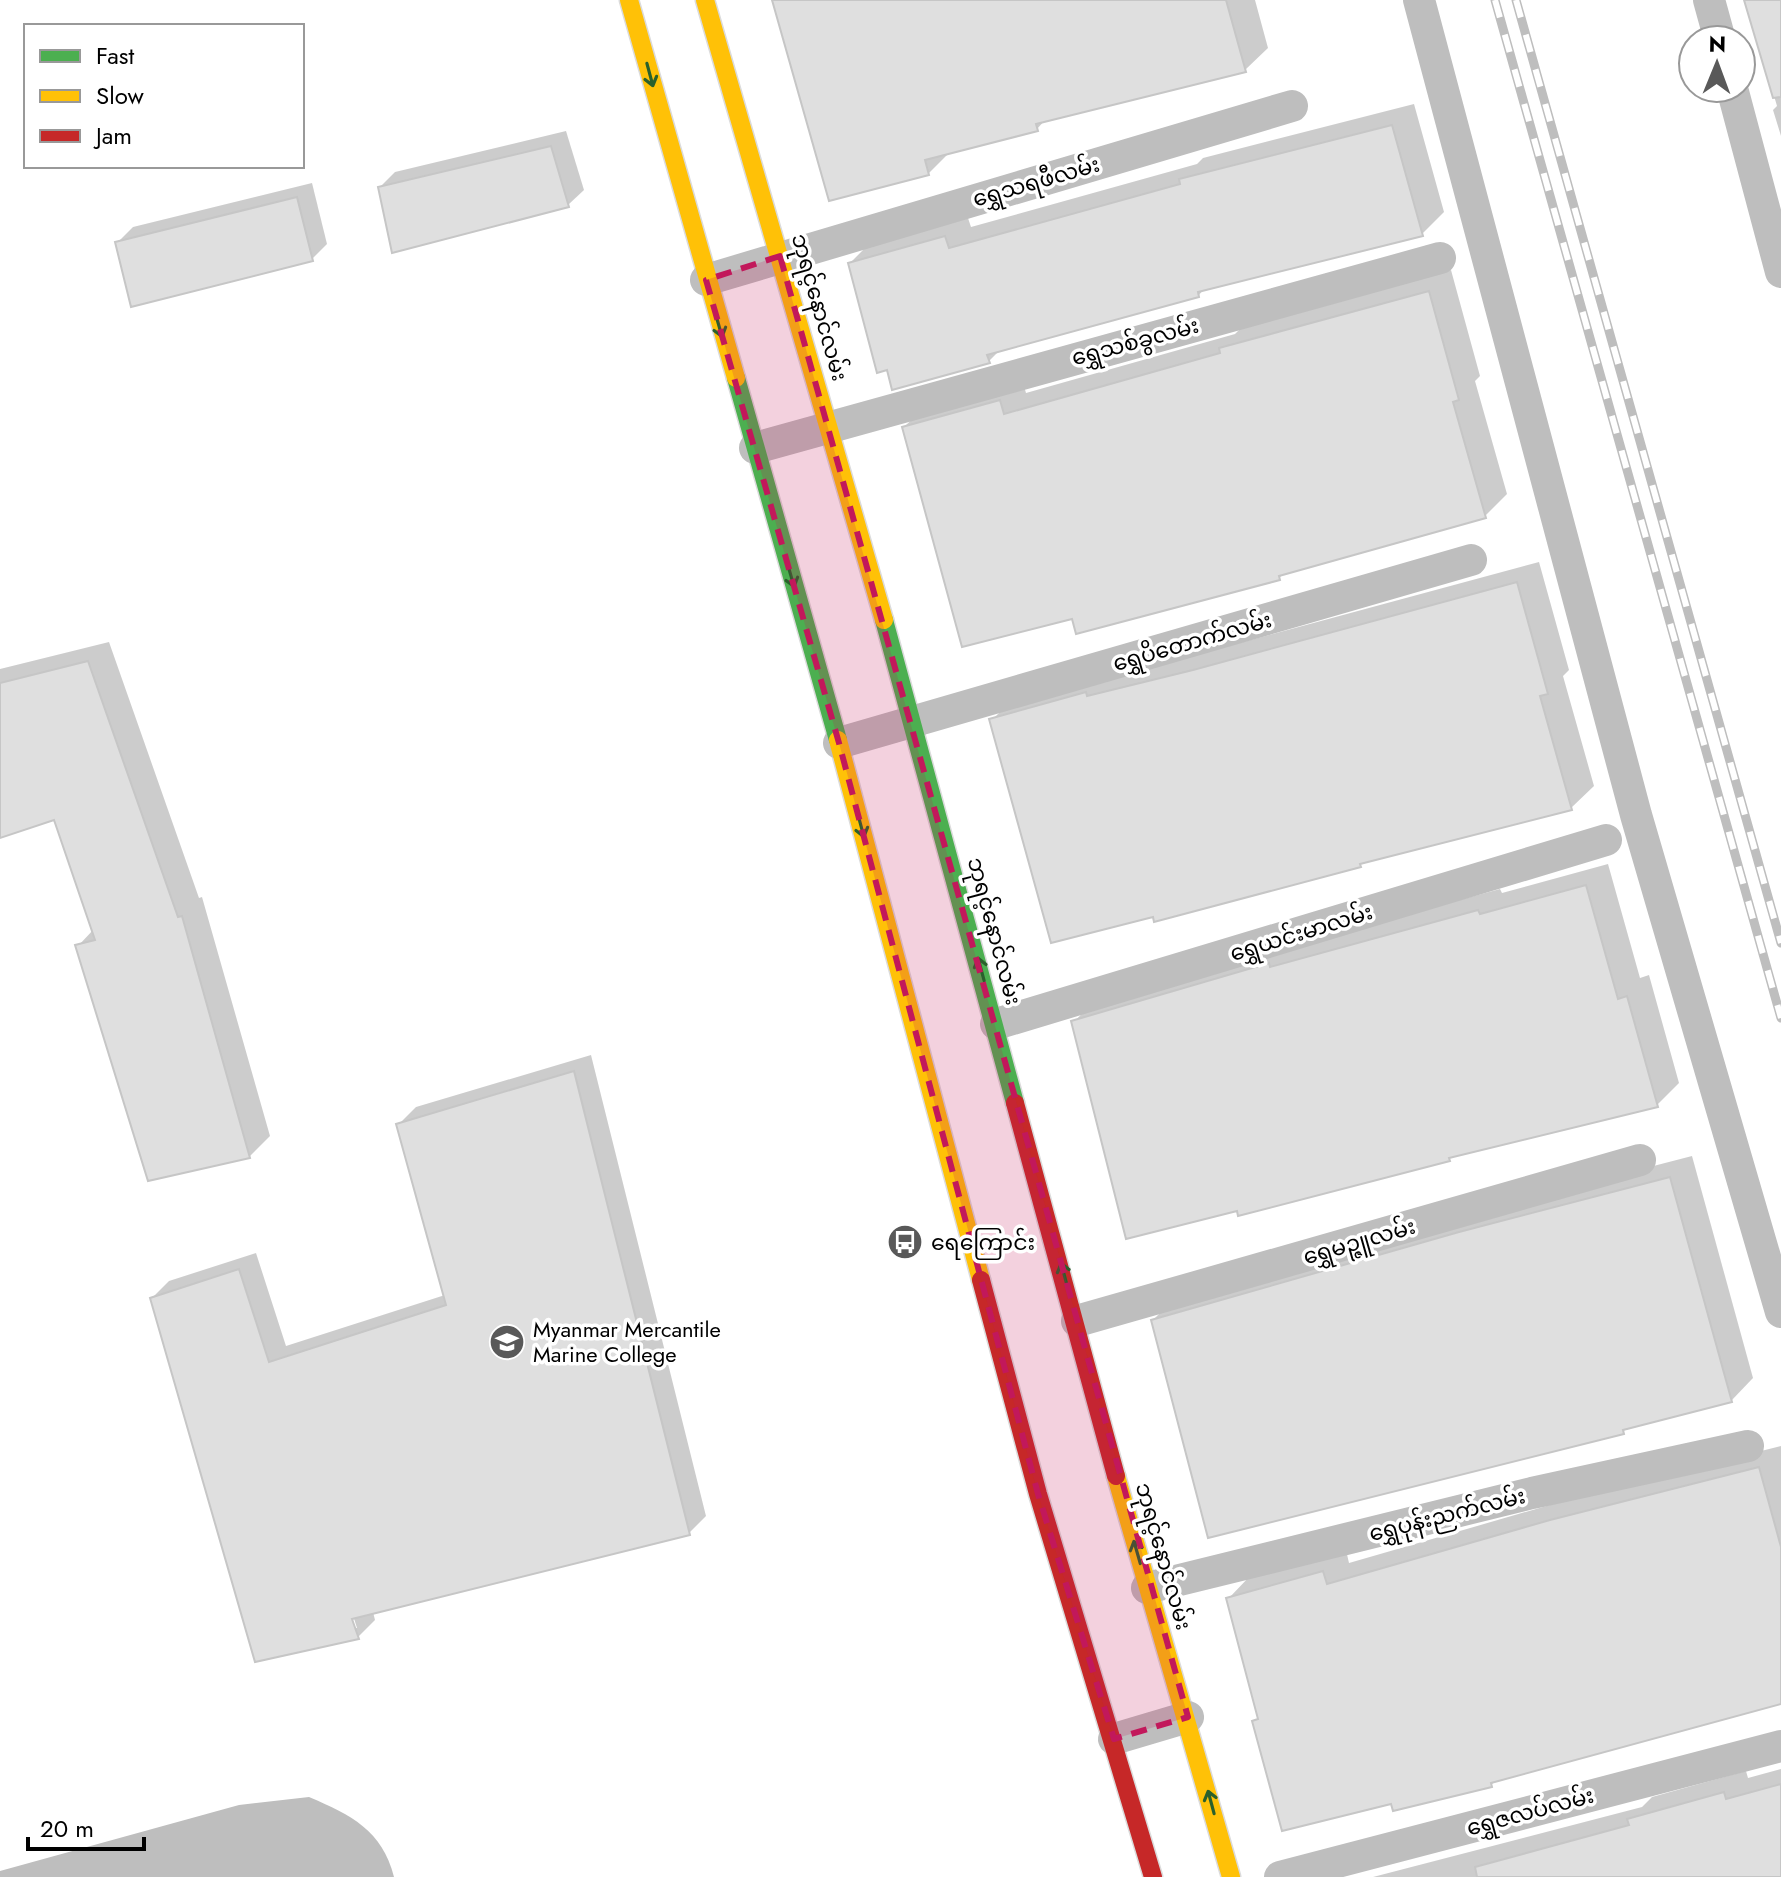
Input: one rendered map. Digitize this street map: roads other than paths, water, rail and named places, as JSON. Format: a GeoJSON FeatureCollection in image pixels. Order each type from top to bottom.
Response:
{"type":"FeatureCollection","features":[{"type":"Feature","properties":{"kind":"main road"},"geometry":{"type":"LineString","coordinates":[[629,0],[839,743],[1038,1494],[1153,1877]]}},
{"type":"Feature","properties":{"kind":"main road","name":"ဘုရင့်နောင်လမ်း"},"geometry":{"type":"LineString","coordinates":[[705,0],[913,722],[1147,1588],[1188,1717],[1231,1877]]}},
{"type":"Feature","properties":{"kind":"street"},"geometry":{"type":"LineString","coordinates":[[1419,0],[1636,815],[1781,1312]]}},
{"type":"Feature","properties":{"kind":"street"},"geometry":{"type":"LineString","coordinates":[[1709,0],[1716,24]]}},
{"type":"Feature","properties":{"kind":"street"},"geometry":{"type":"LineString","coordinates":[[1736,104],[1781,272]]}},
{"type":"Feature","properties":{"kind":"street","name":"ရွှေသရဖီလမ်း"},"geometry":{"type":"LineString","coordinates":[[706,280],[1292,106]]}},
{"type":"Feature","properties":{"kind":"street","name":"ရွှေသစ်ခွလမ်း"},"geometry":{"type":"LineString","coordinates":[[755,448],[1440,258]]}},
{"type":"Feature","properties":{"kind":"street","name":"ရွှေပိတောက်လမ်း"},"geometry":{"type":"LineString","coordinates":[[839,743],[1471,560]]}},
{"type":"Feature","properties":{"kind":"street","name":"ရွှေယင်းမာလမ်း"},"geometry":{"type":"LineString","coordinates":[[996,1024],[1606,840]]}},
{"type":"Feature","properties":{"kind":"street","name":"ရွှေမဉ္ဇူလမ်း"},"geometry":{"type":"LineString","coordinates":[[1077,1321],[1640,1160]]}},
{"type":"Feature","properties":{"kind":"street","name":"ရွှေပုန်းညက်လမ်း"},"geometry":{"type":"LineString","coordinates":[[1147,1588],[1532,1493],[1748,1446]]}},
{"type":"Feature","properties":{"kind":"street"},"geometry":{"type":"LineString","coordinates":[[1114,1739],[1188,1717]]}},
{"type":"Feature","properties":{"kind":"street","name":"ရွှေဇလပ်လမ်း"},"geometry":{"type":"LineString","coordinates":[[1280,1877],[1781,1746]]}},
{"type":"Feature","properties":{"kind":"railway"},"geometry":{"type":"LineString","coordinates":[[1495,0],[1781,1018]]}},
{"type":"Feature","properties":{"kind":"railway"},"geometry":{"type":"LineString","coordinates":[[1516,0],[1781,943]]}},
{"type":"Feature","properties":{"kind":"place","name":"ရေကြောင်း"},"geometry":{"type":"Point","coordinates":[905,1242]}},
{"type":"Feature","properties":{"kind":"place","name":"Myanmar Mercantile Marine College"},"geometry":{"type":"Point","coordinates":[507,1342]}}]}
